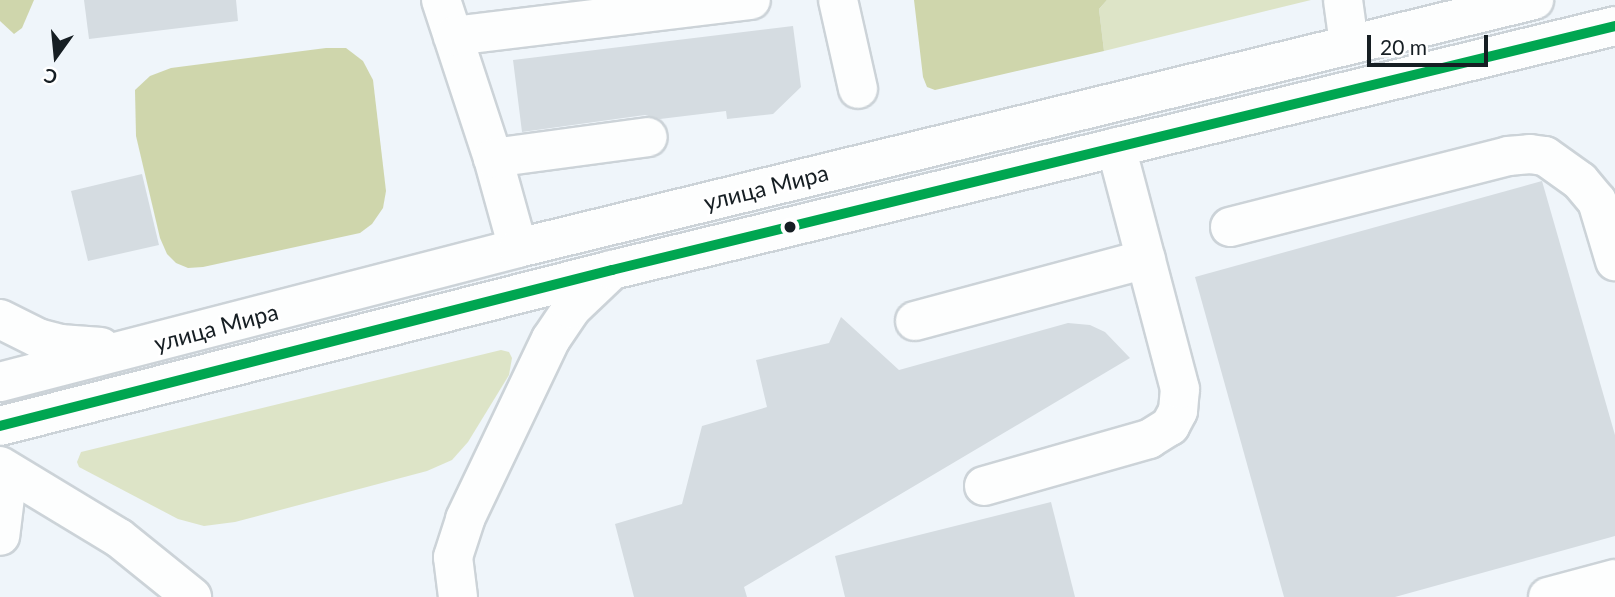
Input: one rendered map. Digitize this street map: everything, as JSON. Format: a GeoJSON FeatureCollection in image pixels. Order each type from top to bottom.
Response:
{"type":"FeatureCollection","features":[{"type":"Feature","properties":{"kind":"main road"},"geometry":{"type":"LineString","coordinates":[[441,0],[493,158],[528,291]]}},
{"type":"Feature","properties":{"kind":"main road"},"geometry":{"type":"LineString","coordinates":[[453,36],[751,0]]}},
{"type":"Feature","properties":{"kind":"main road"},"geometry":{"type":"LineString","coordinates":[[838,0],[858,89]]}},
{"type":"Feature","properties":{"kind":"main road"},"geometry":{"type":"LineString","coordinates":[[1343,0],[1349,44]]}},
{"type":"Feature","properties":{"kind":"main road","name":"улица Мира"},"geometry":{"type":"LineString","coordinates":[[0,382],[518,248],[1534,0]]}},
{"type":"Feature","properties":{"kind":"main road","name":"улица Мира"},"geometry":{"type":"LineString","coordinates":[[0,426],[612,270],[1615,26]]}},
{"type":"Feature","properties":{"kind":"main road"},"geometry":{"type":"LineString","coordinates":[[493,158],[648,138]]}},
{"type":"Feature","properties":{"kind":"main road"},"geometry":{"type":"LineString","coordinates":[[984,486],[1149,439],[1170,426],[1178,411],[1180,390],[1116,147]]}},
{"type":"Feature","properties":{"kind":"main road"},"geometry":{"type":"LineString","coordinates":[[1230,227],[1508,156],[1530,154],[1545,156],[1580,181],[1597,201],[1615,261]]}},
{"type":"Feature","properties":{"kind":"main road"},"geometry":{"type":"LineString","coordinates":[[915,321],[1146,259]]}},
{"type":"Feature","properties":{"kind":"main road"},"geometry":{"type":"LineString","coordinates":[[458,597],[453,557],[465,519],[551,339],[571,309],[612,270]]}},
{"type":"Feature","properties":{"kind":"main road"},"geometry":{"type":"LineString","coordinates":[[0,319],[19,331],[60,344],[135,348]]}},
{"type":"Feature","properties":{"kind":"main road"},"geometry":{"type":"LineString","coordinates":[[0,467],[5,497],[0,536]]}},
{"type":"Feature","properties":{"kind":"main road"},"geometry":{"type":"LineString","coordinates":[[0,467],[119,538],[192,597]]}},
{"type":"Feature","properties":{"kind":"main road"},"geometry":{"type":"LineString","coordinates":[[1548,597],[1615,580]]}},
{"type":"Feature","properties":{"kind":"green space"},"geometry":{"type":"Polygon","coordinates":[[[0,0],[34,0],[22,28],[14,34],[0,21],[0,0]]]}},
{"type":"Feature","properties":{"kind":"green space"},"geometry":{"type":"Polygon","coordinates":[[[914,0],[1107,0],[1099,9],[1104,51],[935,90],[927,87],[923,77],[914,0]]]}},
{"type":"Feature","properties":{"kind":"green space"},"geometry":{"type":"Polygon","coordinates":[[[1107,0],[1311,0],[1104,51],[1099,9],[1107,0]]]}},
{"type":"Feature","properties":{"kind":"green space"},"geometry":{"type":"Polygon","coordinates":[[[326,48],[346,48],[363,61],[373,80],[386,191],[383,208],[372,224],[360,233],[203,267],[188,268],[176,263],[167,254],[160,238],[136,136],[135,90],[150,76],[171,68],[326,48]]]}},
{"type":"Feature","properties":{"kind":"green space"},"geometry":{"type":"Polygon","coordinates":[[[501,350],[509,352],[512,358],[509,375],[468,442],[452,460],[427,471],[235,522],[204,526],[178,519],[79,467],[77,462],[81,452],[501,350]]]}},
{"type":"Feature","properties":{"kind":"building"},"geometry":{"type":"Polygon","coordinates":[[[84,0],[236,0],[238,21],[89,39],[84,0]]]}},
{"type":"Feature","properties":{"kind":"building"},"geometry":{"type":"Polygon","coordinates":[[[793,26],[801,87],[773,114],[727,119],[726,111],[660,119],[645,115],[522,132],[513,60],[793,26]]]}},
{"type":"Feature","properties":{"kind":"building"},"geometry":{"type":"Polygon","coordinates":[[[142,174],[159,245],[88,261],[71,191],[142,174]]]}},
{"type":"Feature","properties":{"kind":"building"},"geometry":{"type":"Polygon","coordinates":[[[1542,181],[1615,435],[1615,536],[1395,597],[1284,597],[1195,277],[1542,181]]]}},
{"type":"Feature","properties":{"kind":"building"},"geometry":{"type":"Polygon","coordinates":[[[841,317],[899,370],[1068,323],[1090,325],[1105,332],[1130,358],[744,587],[747,597],[634,597],[615,524],[682,504],[702,426],[767,407],[756,360],[829,343],[841,317]]]}},
{"type":"Feature","properties":{"kind":"building"},"geometry":{"type":"Polygon","coordinates":[[[1051,502],[1075,597],[845,597],[835,556],[1051,502]]]}},
{"type":"Feature","properties":{"kind":"transit line"},"geometry":{"type":"LineString","coordinates":[[0,426],[612,270],[1615,26]]}}]}
